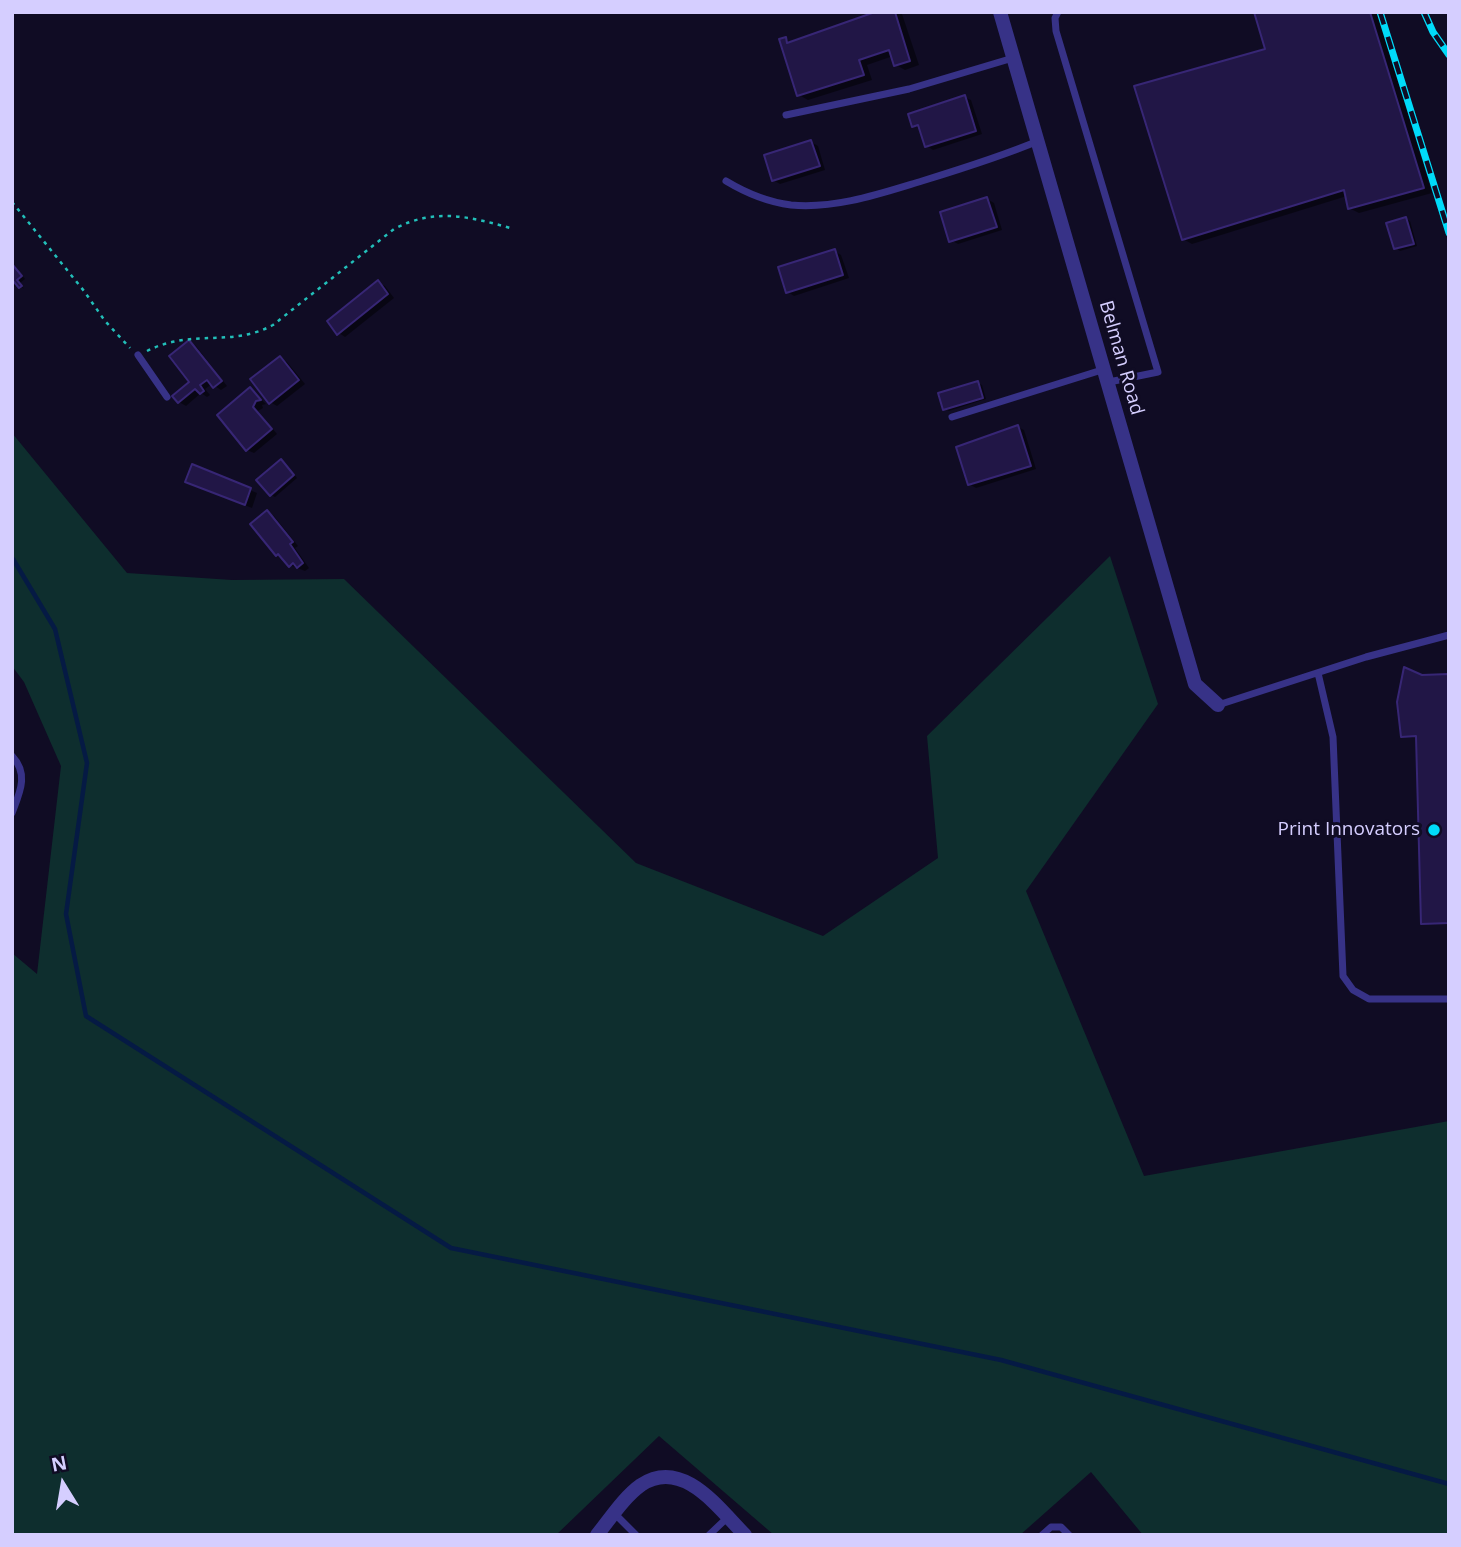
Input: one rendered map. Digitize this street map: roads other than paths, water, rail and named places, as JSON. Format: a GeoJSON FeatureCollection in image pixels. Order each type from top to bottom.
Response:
{"type":"FeatureCollection","features":[{"type":"Feature","properties":{"kind":"street","name":"Belman Road"},"geometry":{"type":"LineString","coordinates":[[1000,12],[1195,684],[1218,705]]}},
{"type":"Feature","properties":{"kind":"street"},"geometry":{"type":"LineString","coordinates":[[597,1535],[642,1485],[652,1479],[664,1477],[688,1481],[745,1535]]}},
{"type":"Feature","properties":{"kind":"lane"},"geometry":{"type":"LineString","coordinates":[[952,417],[1107,376],[1158,372],[1056,31],[1055,18],[1058,12]]}},
{"type":"Feature","properties":{"kind":"lane"},"geometry":{"type":"LineString","coordinates":[[786,115],[909,89],[1013,58]]}},
{"type":"Feature","properties":{"kind":"lane"},"geometry":{"type":"LineString","coordinates":[[726,181],[746,192],[789,204],[841,203],[951,172],[1038,141]]}},
{"type":"Feature","properties":{"kind":"lane"},"geometry":{"type":"LineString","coordinates":[[138,355],[167,397]]}},
{"type":"Feature","properties":{"kind":"lane"},"geometry":{"type":"LineString","coordinates":[[1218,705],[1366,657],[1449,635]]}},
{"type":"Feature","properties":{"kind":"lane"},"geometry":{"type":"LineString","coordinates":[[1318,673],[1334,737],[1343,976],[1353,990],[1369,999],[1449,999]]}},
{"type":"Feature","properties":{"kind":"lane"},"geometry":{"type":"LineString","coordinates":[[12,755],[18,762],[23,779],[12,813]]}},
{"type":"Feature","properties":{"kind":"lane"},"geometry":{"type":"LineString","coordinates":[[615,1514],[636,1535]]}},
{"type":"Feature","properties":{"kind":"lane"},"geometry":{"type":"LineString","coordinates":[[709,1535],[728,1517]]}},
{"type":"Feature","properties":{"kind":"lane"},"geometry":{"type":"LineString","coordinates":[[1042,1535],[1051,1527],[1061,1527],[1069,1535]]}},
{"type":"Feature","properties":{"kind":"waterway"},"geometry":{"type":"LineString","coordinates":[[13,559],[55,629],[87,763],[66,914],[86,1016],[451,1248],[1001,1360],[1449,1484]]}},
{"type":"Feature","properties":{"kind":"railway"},"geometry":{"type":"LineString","coordinates":[[1380,12],[1449,233]]}},
{"type":"Feature","properties":{"kind":"railway"},"geometry":{"type":"LineString","coordinates":[[1424,12],[1433,32],[1449,55]]}},
{"type":"Feature","properties":{"kind":"place","name":"Print Innovators"},"geometry":{"type":"Point","coordinates":[1434,830]}}]}
